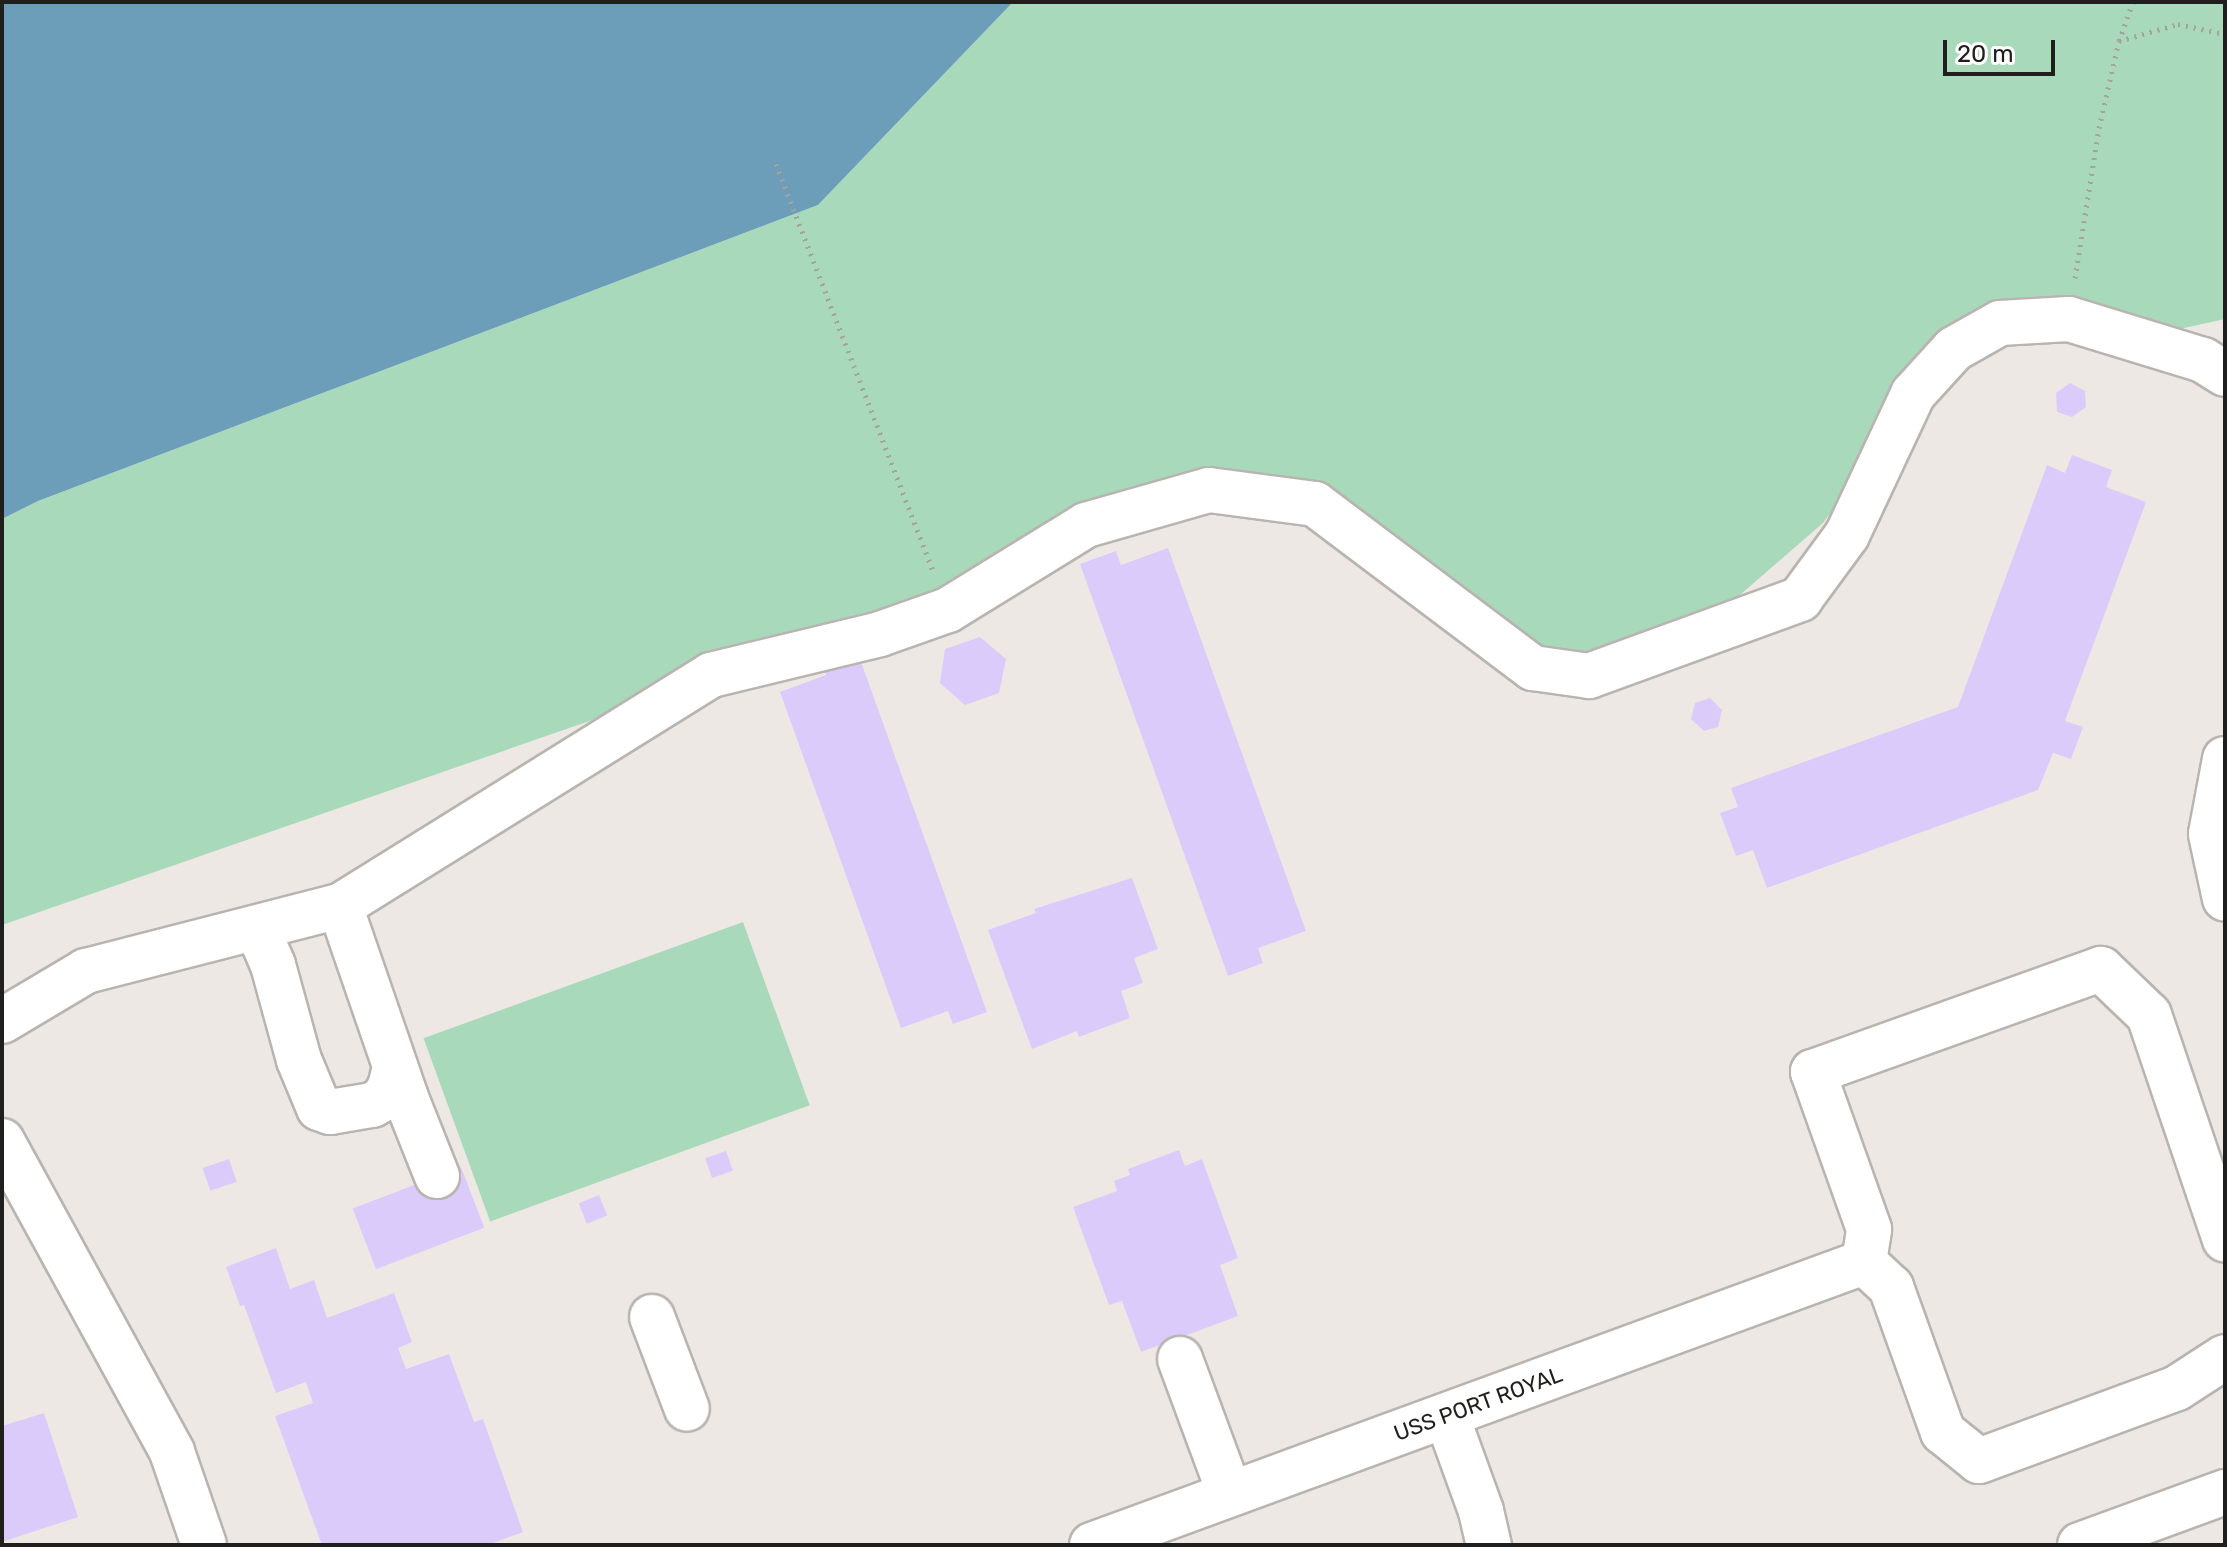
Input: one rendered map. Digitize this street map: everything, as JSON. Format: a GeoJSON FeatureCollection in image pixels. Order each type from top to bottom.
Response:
{"type":"FeatureCollection","features":[{"type":"Feature","properties":{"kind":"street"},"geometry":{"type":"LineString","coordinates":[[2,1021],[86,971],[340,906],[711,675],[880,634],[948,610],[1086,525],[1209,490],[1315,504],[1533,668],[1589,676],[1800,599],[1847,535],[1913,394],[1954,349],[2000,323],[2069,319],[2203,360],[2225,374]]}},
{"type":"Feature","properties":{"kind":"street"},"geometry":{"type":"LineString","coordinates":[[2225,759],[2211,834],[2225,899]]}},
{"type":"Feature","properties":{"kind":"street"},"geometry":{"type":"LineString","coordinates":[[340,906],[395,1067],[437,1176]]}},
{"type":"Feature","properties":{"kind":"street"},"geometry":{"type":"LineString","coordinates":[[257,928],[273,965],[299,1060],[319,1108],[330,1112],[372,1105],[383,1099],[395,1067]]}},
{"type":"Feature","properties":{"kind":"street"},"geometry":{"type":"LineString","coordinates":[[2225,1240],[2149,1015],[2101,969],[1813,1072],[1869,1229],[1864,1262],[1891,1287],[1943,1432],[1979,1461],[2177,1388],[2225,1357]]}},
{"type":"Feature","properties":{"kind":"street"},"geometry":{"type":"LineString","coordinates":[[2,1141],[172,1452],[204,1545]]}},
{"type":"Feature","properties":{"kind":"street","name":"USS PORT ROYAL"},"geometry":{"type":"LineString","coordinates":[[1092,1545],[1864,1262]]}},
{"type":"Feature","properties":{"kind":"street"},"geometry":{"type":"LineString","coordinates":[[652,1317],[687,1409]]}},
{"type":"Feature","properties":{"kind":"street"},"geometry":{"type":"LineString","coordinates":[[1180,1359],[1230,1494]]}},
{"type":"Feature","properties":{"kind":"street"},"geometry":{"type":"LineString","coordinates":[[1447,1417],[1481,1511],[1489,1545]]}},
{"type":"Feature","properties":{"kind":"street"},"geometry":{"type":"LineString","coordinates":[[2080,1545],[2225,1492]]}},
{"type":"Feature","properties":{"kind":"path"},"geometry":{"type":"LineString","coordinates":[[2069,319],[2099,128],[2119,41],[2133,2]]}},
{"type":"Feature","properties":{"kind":"path"},"geometry":{"type":"LineString","coordinates":[[2119,41],[2178,24],[2225,34]]}},
{"type":"Feature","properties":{"kind":"path"},"geometry":{"type":"LineString","coordinates":[[776,164],[948,610]]}},
{"type":"Feature","properties":{"kind":"green space"},"geometry":{"type":"Polygon","coordinates":[[[1013,2],[2225,2],[2225,319],[2134,339],[1954,349],[1823,523],[1688,640],[1533,668],[1393,563],[1247,496],[1054,545],[748,666],[2,925],[2,519],[38,501],[818,205],[1013,2]]]}},
{"type":"Feature","properties":{"kind":"green space"},"geometry":{"type":"Polygon","coordinates":[[[743,922],[810,1105],[490,1222],[424,1038],[743,922]]]}},
{"type":"Feature","properties":{"kind":"water"},"geometry":{"type":"Polygon","coordinates":[[[2,2],[1013,2],[818,205],[38,501],[2,519],[2,2]]]}},
{"type":"Feature","properties":{"kind":"building"},"geometry":{"type":"Polygon","coordinates":[[[2070,383],[2085,391],[2086,407],[2072,417],[2057,412],[2056,393],[2070,383]]]}},
{"type":"Feature","properties":{"kind":"building"},"geometry":{"type":"Polygon","coordinates":[[[2072,455],[2112,470],[2106,487],[2146,502],[2065,721],[2083,727],[2071,759],[2053,753],[2038,790],[1767,888],[1753,850],[1736,856],[1720,813],[1738,807],[1731,788],[1958,707],[2047,465],[2065,473],[2072,455]]]}},
{"type":"Feature","properties":{"kind":"building"},"geometry":{"type":"Polygon","coordinates":[[[1168,548],[1306,931],[1258,948],[1263,963],[1228,976],[1080,564],[1116,551],[1121,565],[1168,548]]]}},
{"type":"Feature","properties":{"kind":"building"},"geometry":{"type":"Polygon","coordinates":[[[980,637],[1006,659],[999,693],[965,705],[940,683],[945,649],[980,637]]]}},
{"type":"Feature","properties":{"kind":"building"},"geometry":{"type":"Polygon","coordinates":[[[856,648],[987,1012],[953,1024],[948,1011],[901,1028],[780,692],[826,675],[821,661],[856,648]]]}},
{"type":"Feature","properties":{"kind":"building"},"geometry":{"type":"Polygon","coordinates":[[[1710,698],[1722,710],[1718,727],[1704,731],[1691,719],[1695,703],[1710,698]]]}},
{"type":"Feature","properties":{"kind":"building"},"geometry":{"type":"Polygon","coordinates":[[[1132,878],[1158,949],[1134,958],[1143,983],[1121,991],[1130,1018],[1079,1037],[1077,1031],[1032,1049],[988,930],[1036,913],[1034,909],[1132,878]]]}},
{"type":"Feature","properties":{"kind":"building"},"geometry":{"type":"Polygon","coordinates":[[[1179,1150],[1185,1166],[1202,1159],[1238,1258],[1220,1265],[1238,1316],[1141,1352],[1122,1301],[1109,1305],[1073,1207],[1117,1191],[1114,1181],[1130,1175],[1128,1169],[1179,1150]]]}},
{"type":"Feature","properties":{"kind":"building"},"geometry":{"type":"Polygon","coordinates":[[[726,1151],[733,1171],[712,1178],[705,1158],[726,1151]]]}},
{"type":"Feature","properties":{"kind":"building"},"geometry":{"type":"Polygon","coordinates":[[[229,1159],[237,1182],[210,1191],[203,1168],[229,1159]]]}},
{"type":"Feature","properties":{"kind":"building"},"geometry":{"type":"Polygon","coordinates":[[[461,1167],[484,1228],[376,1269],[353,1209],[461,1167]]]}},
{"type":"Feature","properties":{"kind":"building"},"geometry":{"type":"Polygon","coordinates":[[[599,1195],[607,1215],[587,1224],[579,1203],[599,1195]]]}},
{"type":"Feature","properties":{"kind":"building"},"geometry":{"type":"Polygon","coordinates":[[[276,1248],[290,1289],[314,1280],[327,1318],[394,1293],[412,1342],[398,1348],[406,1369],[449,1354],[474,1422],[483,1419],[523,1532],[488,1545],[322,1545],[275,1416],[313,1403],[306,1382],[276,1393],[244,1305],[240,1306],[226,1267],[276,1248]]]}},
{"type":"Feature","properties":{"kind":"building"},"geometry":{"type":"Polygon","coordinates":[[[44,1413],[78,1517],[2,1542],[2,1426],[44,1413]]]}}]}
